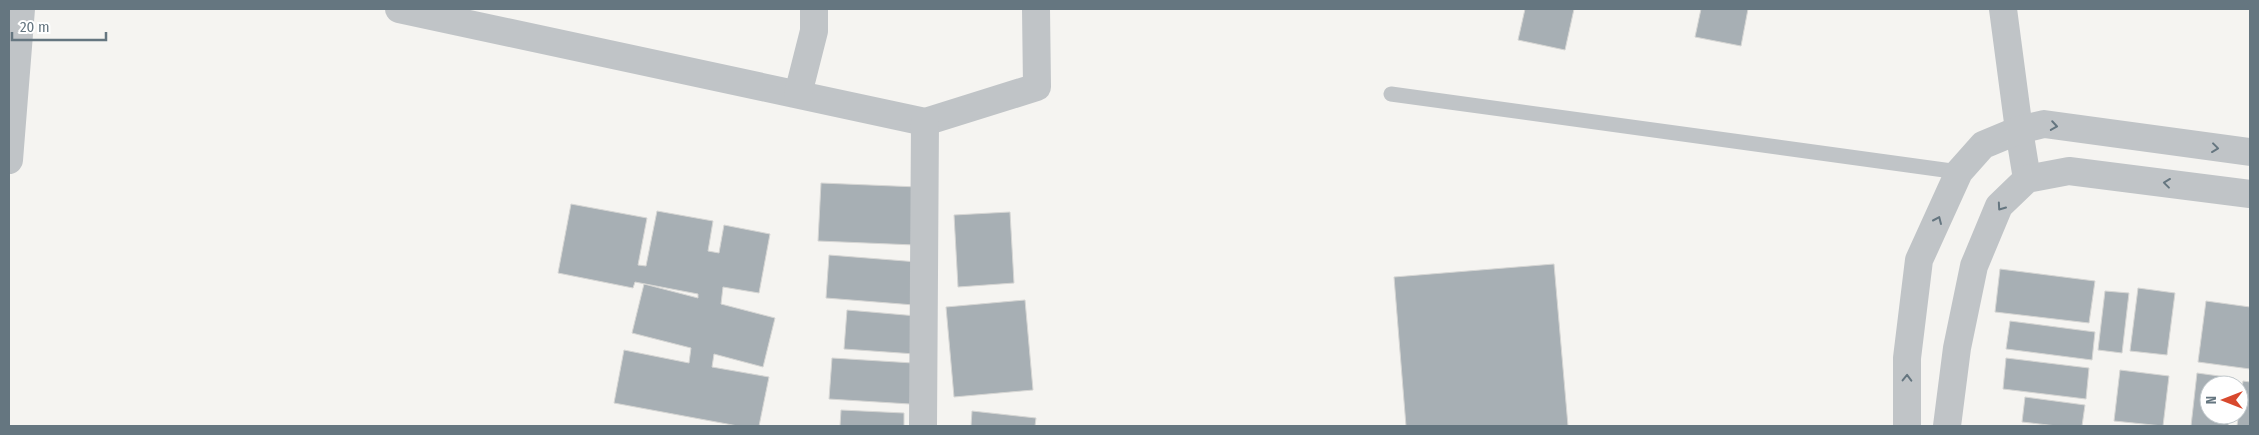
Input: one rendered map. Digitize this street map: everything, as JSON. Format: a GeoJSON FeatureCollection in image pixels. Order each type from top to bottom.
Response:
{"type":"FeatureCollection","features":[{"type":"Feature","properties":{"kind":"street"},"geometry":{"type":"LineString","coordinates":[[9,160],[22,9]]}},
{"type":"Feature","properties":{"kind":"street"},"geometry":{"type":"LineString","coordinates":[[399,9],[925,122],[1037,87],[1036,9]]}},
{"type":"Feature","properties":{"kind":"street"},"geometry":{"type":"LineString","coordinates":[[798,94],[814,31],[814,9]]}},
{"type":"Feature","properties":{"kind":"street"},"geometry":{"type":"LineString","coordinates":[[2002,9],[2028,179]]}},
{"type":"Feature","properties":{"kind":"street"},"geometry":{"type":"LineString","coordinates":[[923,426],[925,122]]}},
{"type":"Feature","properties":{"kind":"street"},"geometry":{"type":"LineString","coordinates":[[1907,426],[1907,358],[1919,260],[1959,172],[1983,145],[2019,130],[2044,124],[2250,152]]}},
{"type":"Feature","properties":{"kind":"street"},"geometry":{"type":"LineString","coordinates":[[1947,426],[1957,348],[1974,266],[1999,206],[2028,179],[2068,171],[2250,194]]}},
{"type":"Feature","properties":{"kind":"lane"},"geometry":{"type":"LineString","coordinates":[[1391,94],[1959,172]]}},
{"type":"Feature","properties":{"kind":"building"},"geometry":{"type":"Polygon","coordinates":[[[1525,9],[1574,9],[1565,50],[1518,40],[1525,9]]]}},
{"type":"Feature","properties":{"kind":"building"},"geometry":{"type":"Polygon","coordinates":[[[1701,9],[1748,9],[1741,46],[1695,37],[1701,9]]]}},
{"type":"Feature","properties":{"kind":"building"},"geometry":{"type":"Polygon","coordinates":[[[821,183],[918,187],[915,245],[818,241],[821,183]]]}},
{"type":"Feature","properties":{"kind":"building"},"geometry":{"type":"Polygon","coordinates":[[[571,204],[647,218],[638,265],[646,266],[657,211],[713,221],[708,251],[719,253],[724,225],[770,234],[759,293],[723,287],[721,304],[775,318],[763,367],[714,354],[712,367],[769,377],[759,426],[738,426],[614,403],[624,350],[689,363],[691,348],[632,333],[644,284],[698,298],[698,294],[635,282],[633,288],[558,273],[571,204]]]}},
{"type":"Feature","properties":{"kind":"building"},"geometry":{"type":"Polygon","coordinates":[[[1010,212],[1014,283],[958,287],[954,215],[1010,212]]]}},
{"type":"Feature","properties":{"kind":"building"},"geometry":{"type":"Polygon","coordinates":[[[829,255],[918,262],[914,305],[826,298],[829,255]]]}},
{"type":"Feature","properties":{"kind":"building"},"geometry":{"type":"Polygon","coordinates":[[[1554,264],[1568,426],[1406,426],[1394,277],[1554,264]]]}},
{"type":"Feature","properties":{"kind":"building"},"geometry":{"type":"Polygon","coordinates":[[[2000,269],[2095,281],[2089,323],[1995,312],[2000,269]]]}},
{"type":"Feature","properties":{"kind":"building"},"geometry":{"type":"Polygon","coordinates":[[[2138,288],[2175,293],[2167,355],[2130,351],[2138,288]]]}},
{"type":"Feature","properties":{"kind":"building"},"geometry":{"type":"Polygon","coordinates":[[[2105,291],[2129,293],[2122,353],[2098,350],[2105,291]]]}},
{"type":"Feature","properties":{"kind":"building"},"geometry":{"type":"Polygon","coordinates":[[[1025,300],[1033,390],[954,397],[946,307],[1025,300]]]}},
{"type":"Feature","properties":{"kind":"building"},"geometry":{"type":"Polygon","coordinates":[[[2206,301],[2250,307],[2250,369],[2198,362],[2206,301]]]}},
{"type":"Feature","properties":{"kind":"building"},"geometry":{"type":"Polygon","coordinates":[[[847,310],[917,316],[915,354],[844,349],[847,310]]]}},
{"type":"Feature","properties":{"kind":"building"},"geometry":{"type":"Polygon","coordinates":[[[2010,321],[2095,332],[2092,360],[2006,349],[2010,321]]]}},
{"type":"Feature","properties":{"kind":"building"},"geometry":{"type":"Polygon","coordinates":[[[832,358],[913,363],[910,404],[829,399],[832,358]]]}},
{"type":"Feature","properties":{"kind":"building"},"geometry":{"type":"Polygon","coordinates":[[[2006,358],[2089,368],[2086,399],[2003,389],[2006,358]]]}},
{"type":"Feature","properties":{"kind":"building"},"geometry":{"type":"Polygon","coordinates":[[[2120,370],[2169,376],[2163,426],[2114,421],[2120,370]]]}},
{"type":"Feature","properties":{"kind":"building"},"geometry":{"type":"Polygon","coordinates":[[[2197,373],[2212,375],[2199,375],[2199,425],[2228,426],[2191,426],[2197,373]]]}},
{"type":"Feature","properties":{"kind":"building"},"geometry":{"type":"Polygon","coordinates":[[[2250,382],[2250,426],[2237,426],[2249,425],[2250,382]]]}},
{"type":"Feature","properties":{"kind":"building"},"geometry":{"type":"Polygon","coordinates":[[[2025,397],[2085,405],[2082,426],[2057,426],[2022,422],[2025,397]]]}},
{"type":"Feature","properties":{"kind":"building"},"geometry":{"type":"Polygon","coordinates":[[[841,410],[904,413],[904,426],[840,426],[841,410]]]}},
{"type":"Feature","properties":{"kind":"building"},"geometry":{"type":"Polygon","coordinates":[[[972,411],[1036,418],[1035,426],[971,426],[972,411]]]}}]}
